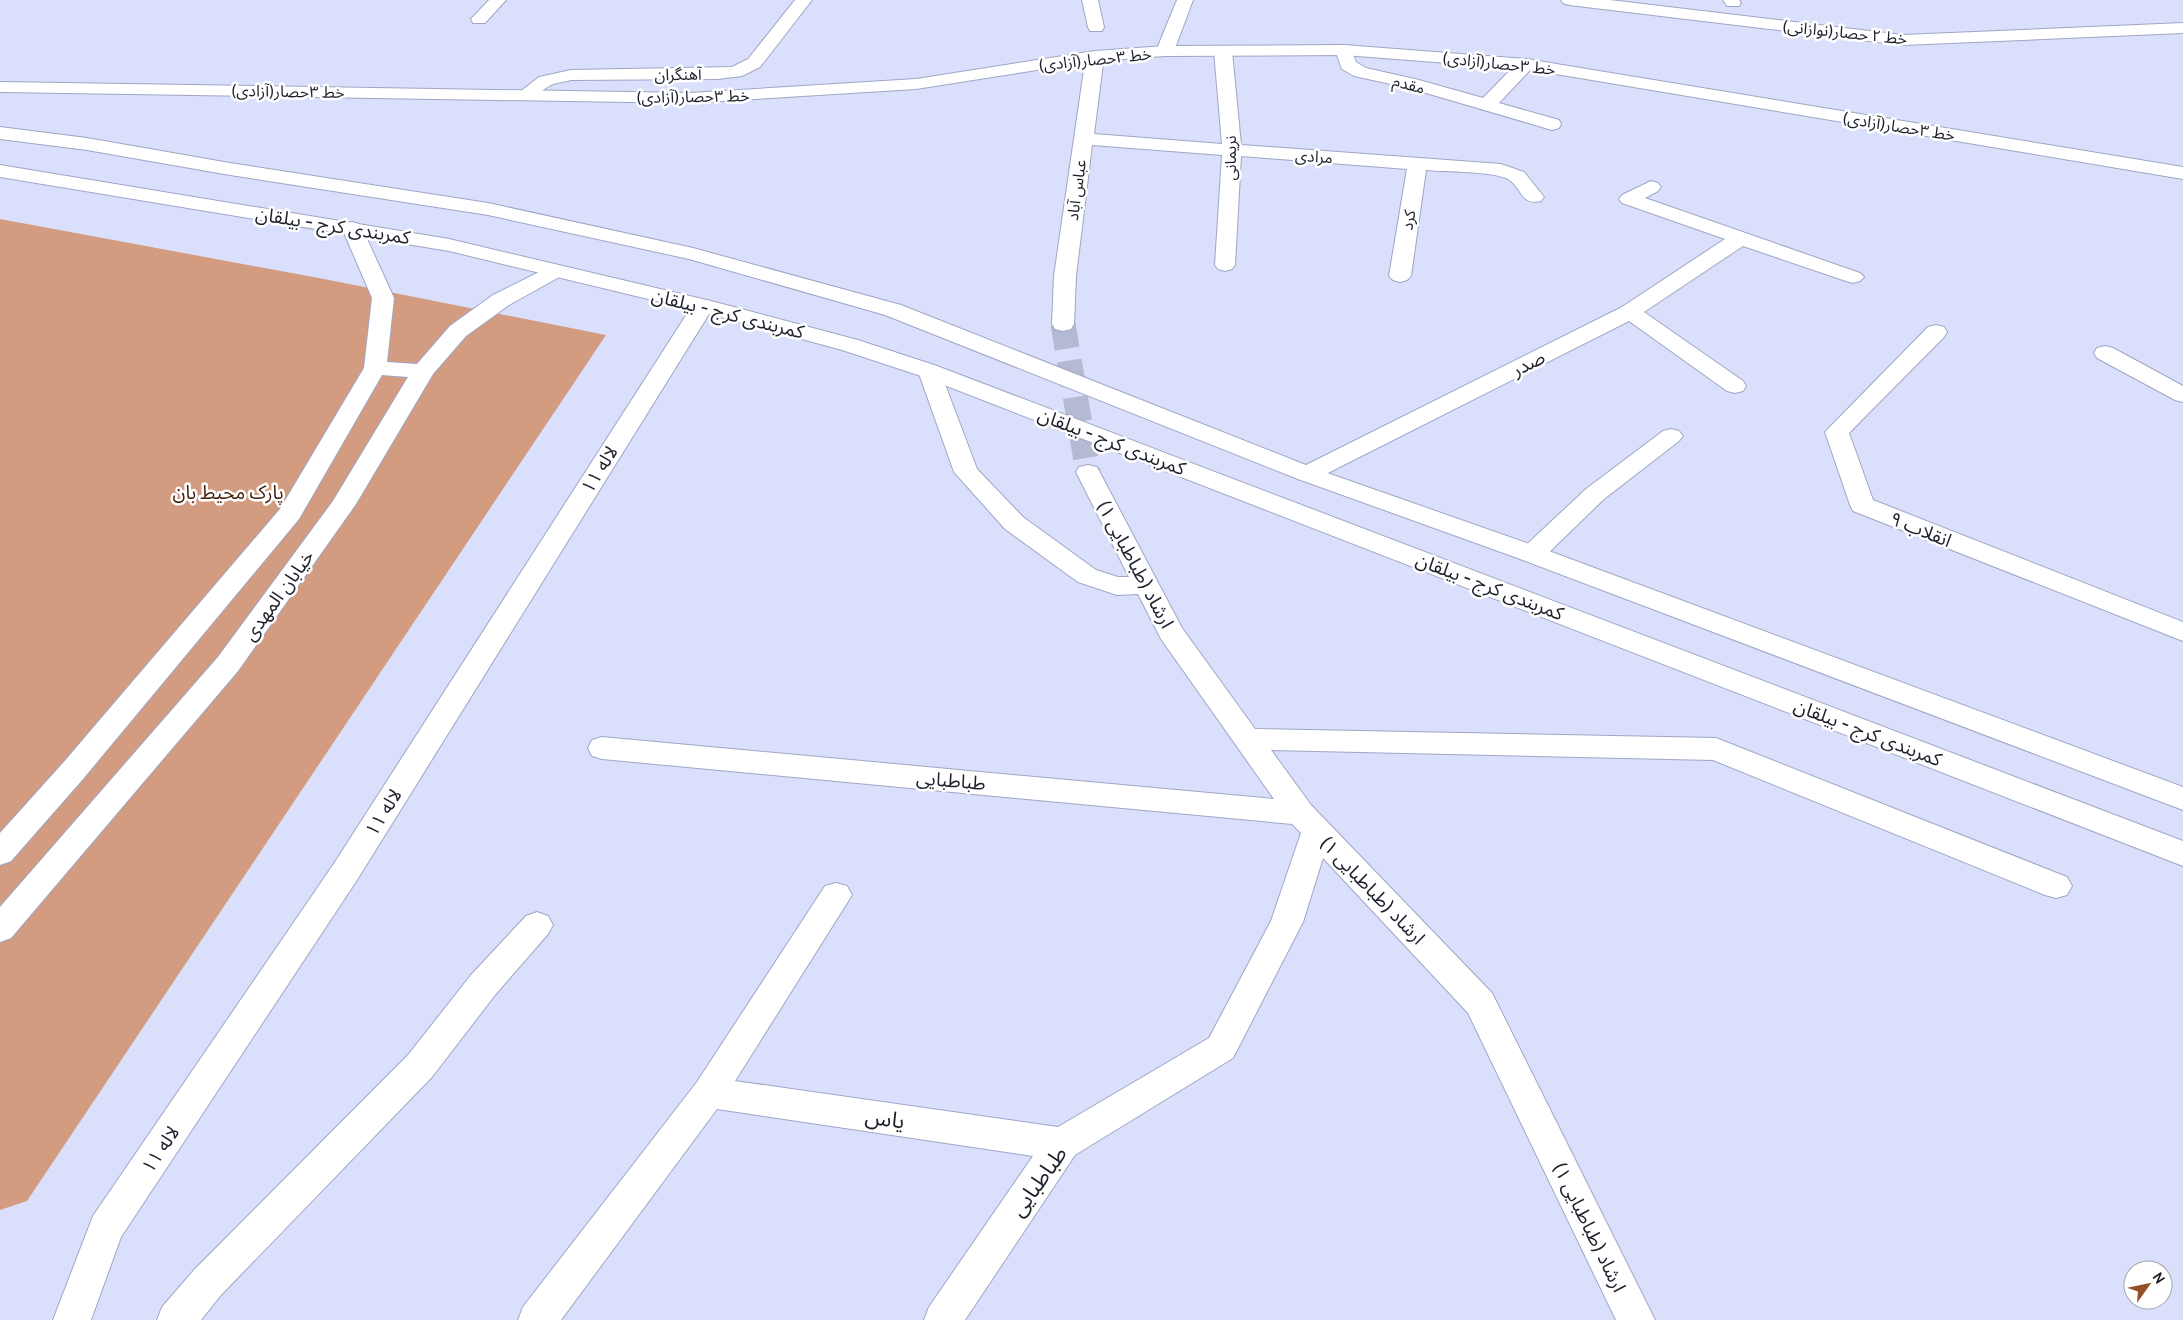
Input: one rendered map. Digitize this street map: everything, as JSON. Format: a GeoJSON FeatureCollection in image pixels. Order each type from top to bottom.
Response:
{"type":"FeatureCollection","features":[{"type":"Feature","properties":{"kind":"main road"},"geometry":{"type":"LineString","coordinates":[[479,19],[498,0]]}},
{"type":"Feature","properties":{"kind":"main road","name":"آهنگران"},"geometry":{"type":"LineString","coordinates":[[525,95],[544,82],[571,76],[718,74],[736,72],[754,63],[804,0]]}},
{"type":"Feature","properties":{"kind":"main road"},"geometry":{"type":"LineString","coordinates":[[1090,0],[1096,27]]}},
{"type":"Feature","properties":{"kind":"main road"},"geometry":{"type":"LineString","coordinates":[[1165,51],[1185,0]]}},
{"type":"Feature","properties":{"kind":"main road","name":"خط ۲ حصار(نوازانی)"},"geometry":{"type":"LineString","coordinates":[[1569,0],[1903,40],[2183,28]]}},
{"type":"Feature","properties":{"kind":"main road","name":"خط ۳حصار(آزادی)"},"geometry":{"type":"LineString","coordinates":[[0,87],[690,98],[916,84],[1095,56],[1165,51],[1344,50],[1526,64],[2183,172]]}},
{"type":"Feature","properties":{"kind":"main road","name":"مقدم"},"geometry":{"type":"LineString","coordinates":[[1344,50],[1348,65],[1360,72],[1552,124]]}},
{"type":"Feature","properties":{"kind":"main road","name":"نریمانی"},"geometry":{"type":"LineString","coordinates":[[1223,51],[1232,150],[1225,265]]}},
{"type":"Feature","properties":{"kind":"main road","name":"عباس آباد"},"geometry":{"type":"LineString","coordinates":[[1063,324],[1064,276],[1095,56]]}},
{"type":"Feature","properties":{"kind":"main road"},"geometry":{"type":"LineString","coordinates":[[1486,106],[1526,64]]}},
{"type":"Feature","properties":{"kind":"main road"},"geometry":{"type":"LineString","coordinates":[[0,133],[88,144],[230,169],[488,209],[693,254],[893,310],[1307,474],[1532,554],[2183,800]]}},
{"type":"Feature","properties":{"kind":"main road","name":"مرادی"},"geometry":{"type":"LineString","coordinates":[[1084,138],[1501,170],[1517,176],[1534,197]]}},
{"type":"Feature","properties":{"kind":"main road","name":"کرد"},"geometry":{"type":"LineString","coordinates":[[1400,276],[1417,164]]}},
{"type":"Feature","properties":{"kind":"main road","name":"کمربندی کرج - بیلقان"},"geometry":{"type":"LineString","coordinates":[[0,171],[449,244],[703,306],[850,345],[929,371],[2183,854]]}},
{"type":"Feature","properties":{"kind":"main road"},"geometry":{"type":"LineString","coordinates":[[1651,187],[1629,199],[1853,277]]}},
{"type":"Feature","properties":{"kind":"main road"},"geometry":{"type":"LineString","coordinates":[[449,244],[488,209]]}},
{"type":"Feature","properties":{"kind":"main road"},"geometry":{"type":"LineString","coordinates":[[0,853],[73,771],[290,513],[375,368],[383,298],[352,228]]}},
{"type":"Feature","properties":{"kind":"main road","name":"صدر"},"geometry":{"type":"LineString","coordinates":[[1307,474],[1630,312],[1740,238]]}},
{"type":"Feature","properties":{"kind":"main road","name":"خیابان المهدی"},"geometry":{"type":"LineString","coordinates":[[0,929],[228,664],[344,504],[423,371],[458,331],[501,300],[556,271]]}},
{"type":"Feature","properties":{"kind":"main road","name":"لاله ۱۱"},"geometry":{"type":"LineString","coordinates":[[72,1320],[106,1228],[346,871],[703,306]]}},
{"type":"Feature","properties":{"kind":"main road"},"geometry":{"type":"LineString","coordinates":[[1630,312],[1735,386]]}},
{"type":"Feature","properties":{"kind":"main road","name":"انقلاب ۹"},"geometry":{"type":"LineString","coordinates":[[1936,332],[1837,432],[1862,505],[2183,632]]}},
{"type":"Feature","properties":{"kind":"main road"},"geometry":{"type":"LineString","coordinates":[[2105,353],[2183,395]]}},
{"type":"Feature","properties":{"kind":"main road"},"geometry":{"type":"LineString","coordinates":[[375,368],[423,371]]}},
{"type":"Feature","properties":{"kind":"main road"},"geometry":{"type":"LineString","coordinates":[[929,371],[966,472],[1014,523],[1087,576],[1117,586],[1147,585]]}},
{"type":"Feature","properties":{"kind":"main road"},"geometry":{"type":"LineString","coordinates":[[1532,554],[1595,494],[1671,436]]}},
{"type":"Feature","properties":{"kind":"main road","name":"ارشاد (طباطبایی ۱)"},"geometry":{"type":"LineString","coordinates":[[1088,472],[1171,632],[1308,822],[1480,1003],[1636,1320]]}},
{"type":"Feature","properties":{"kind":"main road"},"geometry":{"type":"LineString","coordinates":[[1247,739],[1716,749],[2056,886]]}},
{"type":"Feature","properties":{"kind":"main road","name":"طباطبایی"},"geometry":{"type":"LineString","coordinates":[[602,748],[1308,822],[1288,922],[1221,1048],[1062,1144],[943,1320]]}},
{"type":"Feature","properties":{"kind":"main road"},"geometry":{"type":"LineString","coordinates":[[538,1320],[709,1093],[836,895]]}},
{"type":"Feature","properties":{"kind":"main road"},"geometry":{"type":"LineString","coordinates":[[176,1320],[208,1282],[420,1066],[483,985],[537,925]]}},
{"type":"Feature","properties":{"kind":"main road","name":"یاس"},"geometry":{"type":"LineString","coordinates":[[709,1093],[1062,1144]]}},
{"type":"Feature","properties":{"kind":"green space","name":"پارک محیط بان"},"geometry":{"type":"Polygon","coordinates":[[[0,219],[324,279],[606,335],[27,1201],[0,1210],[0,219]]]}},
{"type":"Feature","properties":{"kind":"tunnel"},"geometry":{"type":"LineString","coordinates":[[1063,324],[1088,472]]}}]}
